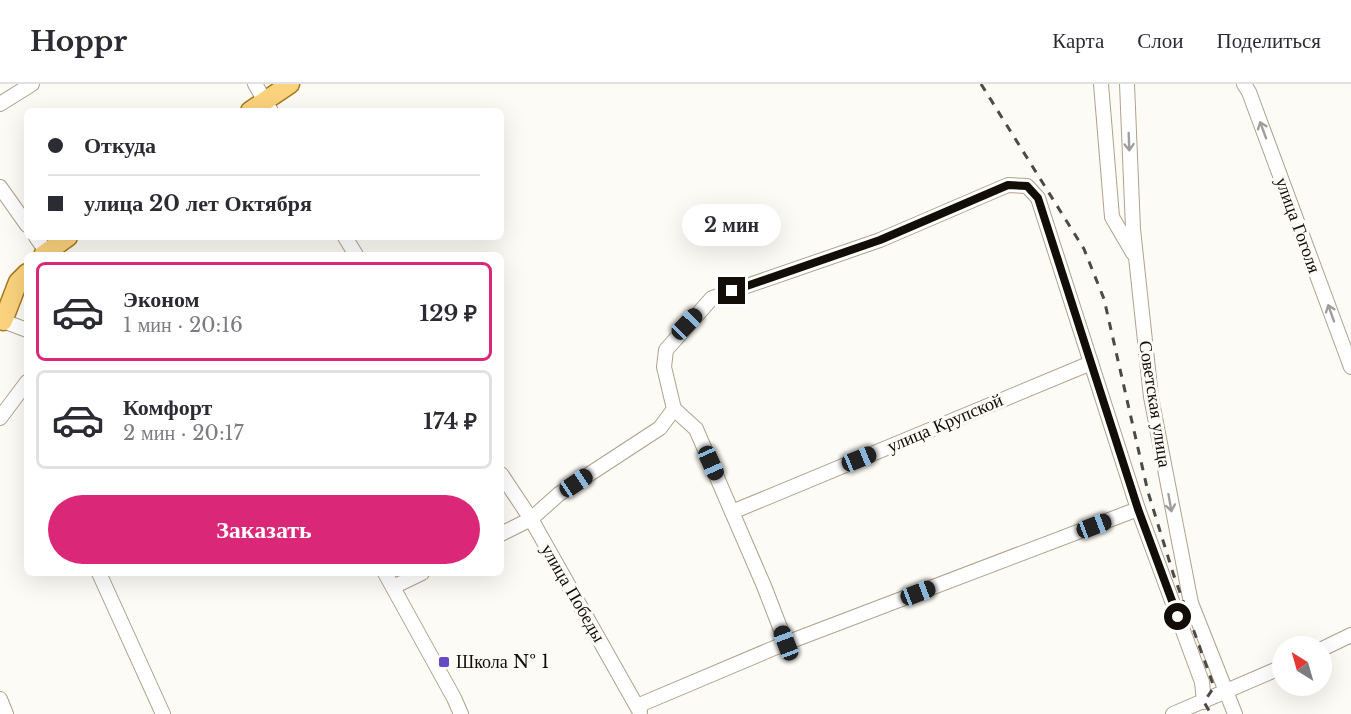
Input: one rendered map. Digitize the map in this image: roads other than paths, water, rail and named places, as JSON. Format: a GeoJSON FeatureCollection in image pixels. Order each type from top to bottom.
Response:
{"type":"FeatureCollection","features":[{"type":"Feature","properties":{"kind":"main road"},"geometry":{"type":"LineString","coordinates":[[262,108],[290,84]]}},
{"type":"Feature","properties":{"kind":"main road"},"geometry":{"type":"LineString","coordinates":[[42,248],[61,240]]}},
{"type":"Feature","properties":{"kind":"main road"},"geometry":{"type":"LineString","coordinates":[[2,320],[18,282],[24,276]]}},
{"type":"Feature","properties":{"kind":"street"},"geometry":{"type":"LineString","coordinates":[[0,104],[32,84]]}},
{"type":"Feature","properties":{"kind":"street"},"geometry":{"type":"LineString","coordinates":[[255,84],[262,108]]}},
{"type":"Feature","properties":{"kind":"street"},"geometry":{"type":"LineString","coordinates":[[1101,84],[1112,217],[1136,258]]}},
{"type":"Feature","properties":{"kind":"street","name":"Советская улица"},"geometry":{"type":"LineString","coordinates":[[1127,84],[1133,230],[1151,397],[1179,551],[1191,603],[1235,714]]}},
{"type":"Feature","properties":{"kind":"street","name":"улица Гоголя"},"geometry":{"type":"LineString","coordinates":[[1251,87],[1351,368]]}},
{"type":"Feature","properties":{"kind":"street"},"geometry":{"type":"LineString","coordinates":[[786,643],[696,429],[674,409],[664,368],[666,350],[712,298],[880,240],[1008,185],[1027,186],[1038,198],[1138,509],[1202,682],[1204,702]]}},
{"type":"Feature","properties":{"kind":"street"},"geometry":{"type":"LineString","coordinates":[[0,188],[24,221]]}},
{"type":"Feature","properties":{"kind":"street"},"geometry":{"type":"LineString","coordinates":[[2,320],[24,329]]}},
{"type":"Feature","properties":{"kind":"street","name":"улица Крупской"},"geometry":{"type":"LineString","coordinates":[[732,512],[1091,363]]}},
{"type":"Feature","properties":{"kind":"street"},"geometry":{"type":"LineString","coordinates":[[1,415],[24,386]]}},
{"type":"Feature","properties":{"kind":"street"},"geometry":{"type":"LineString","coordinates":[[504,532],[531,519],[559,494],[660,428],[674,409]]}},
{"type":"Feature","properties":{"kind":"street","name":"улица Победы"},"geometry":{"type":"LineString","coordinates":[[504,478],[531,519],[639,710]]}},
{"type":"Feature","properties":{"kind":"street"},"geometry":{"type":"LineString","coordinates":[[639,710],[786,643],[1138,509]]}},
{"type":"Feature","properties":{"kind":"street"},"geometry":{"type":"LineString","coordinates":[[100,576],[163,714]]}},
{"type":"Feature","properties":{"kind":"street"},"geometry":{"type":"LineString","coordinates":[[387,576],[461,714]]}},
{"type":"Feature","properties":{"kind":"street"},"geometry":{"type":"LineString","coordinates":[[393,587],[416,576]]}},
{"type":"Feature","properties":{"kind":"street"},"geometry":{"type":"LineString","coordinates":[[1332,644],[1351,635]]}},
{"type":"Feature","properties":{"kind":"street"},"geometry":{"type":"LineString","coordinates":[[1173,714],[1272,671]]}},
{"type":"Feature","properties":{"kind":"street"},"geometry":{"type":"LineString","coordinates":[[0,699],[6,714]]}},
{"type":"Feature","properties":{"kind":"railway"},"geometry":{"type":"LineString","coordinates":[[981,84],[1084,249],[1104,299],[1148,492],[1173,573],[1214,687],[1204,702],[1211,714]]}},
{"type":"Feature","properties":{"kind":"place","name":"Школа № 1"},"geometry":{"type":"Point","coordinates":[444,662]}}]}
